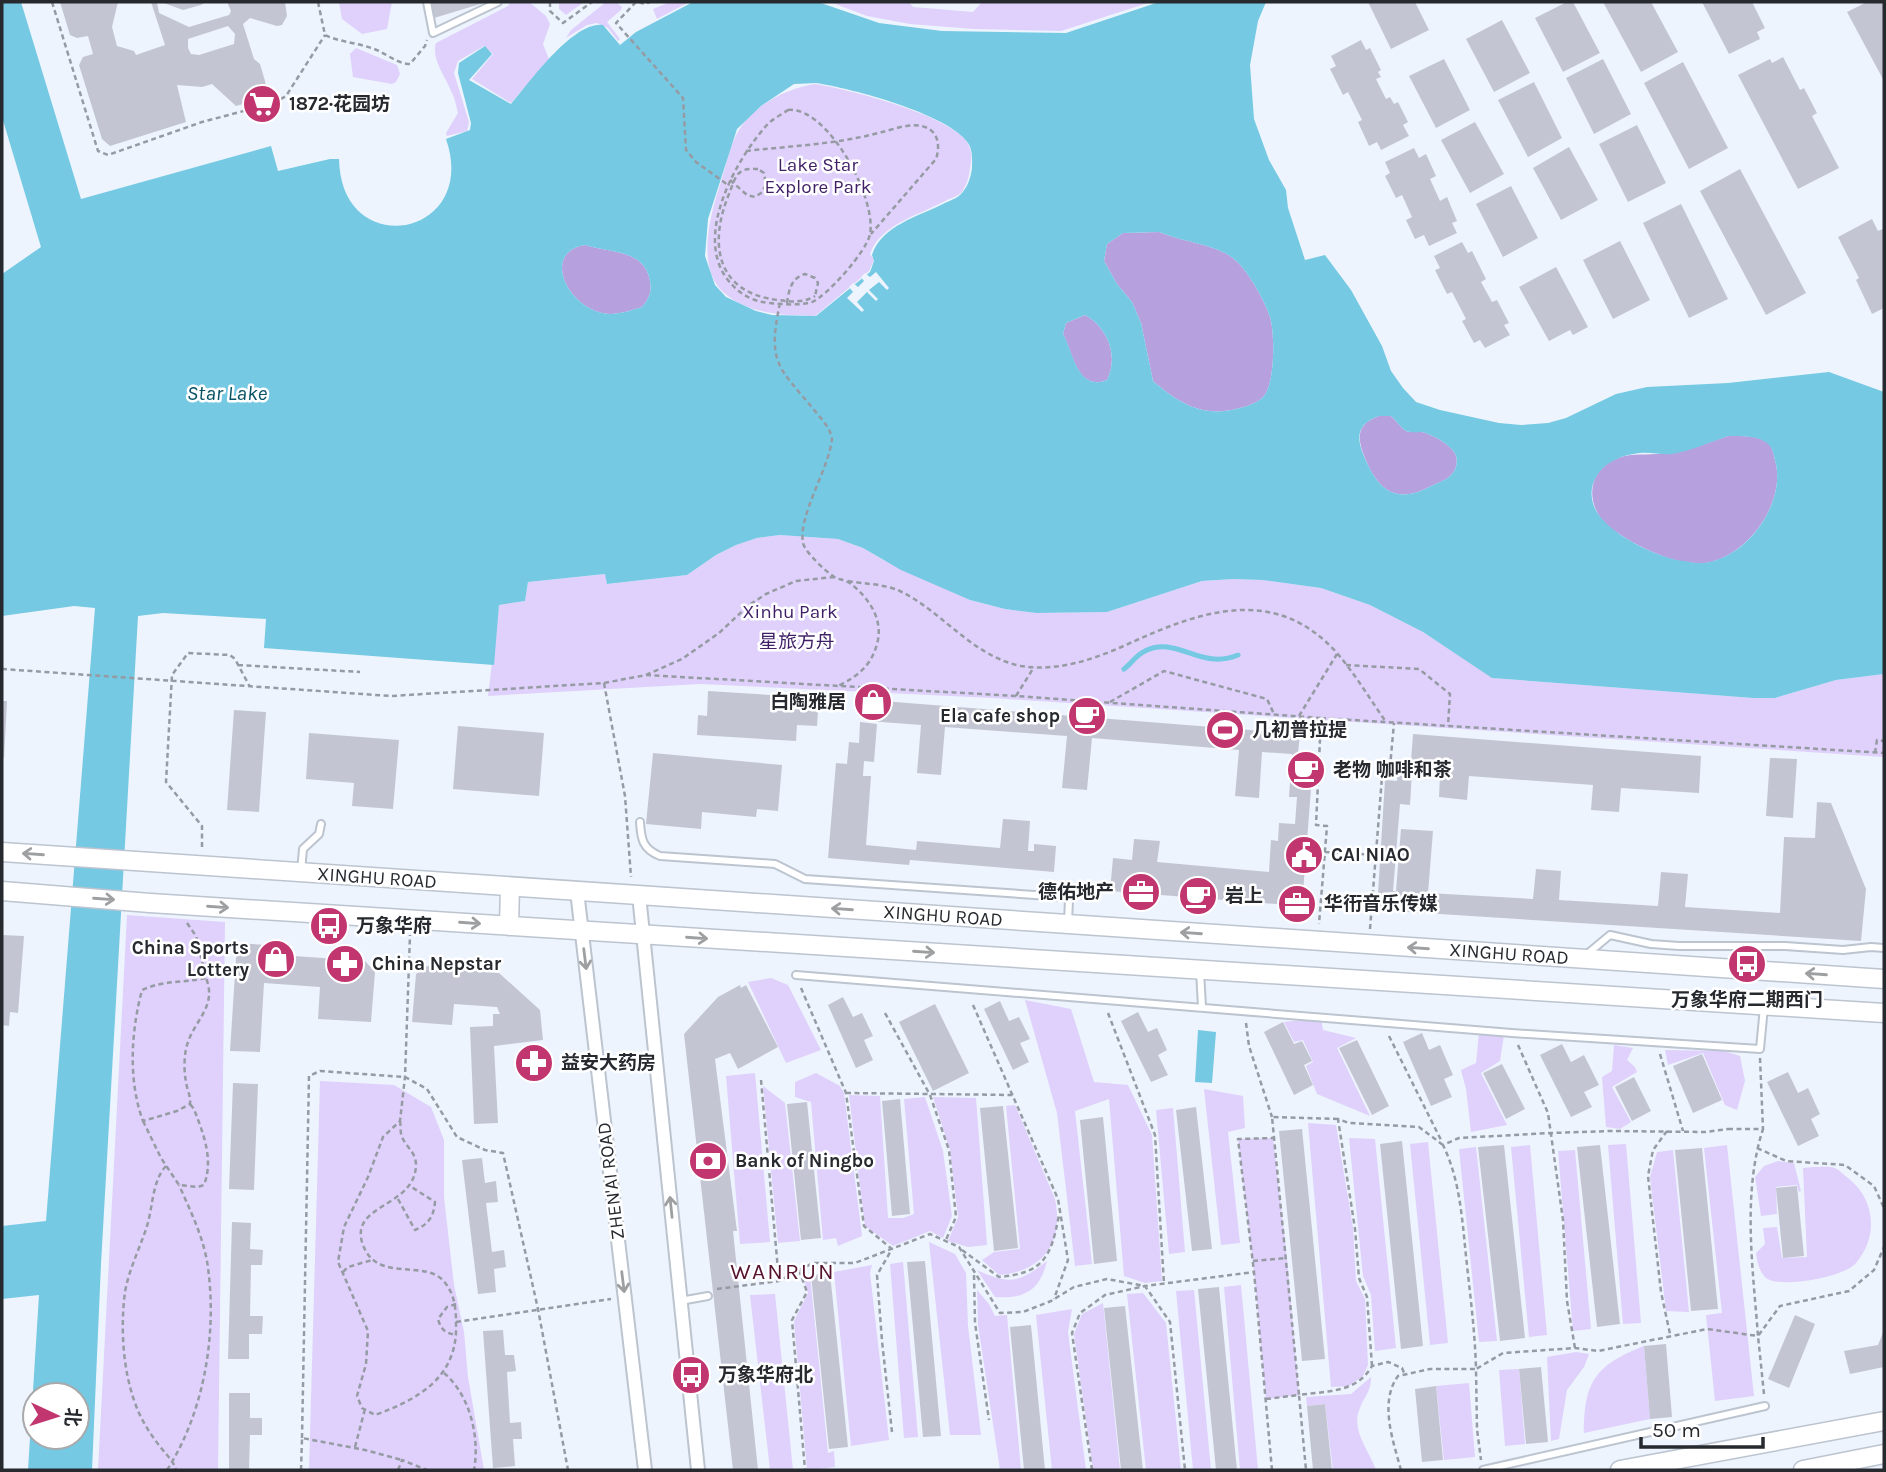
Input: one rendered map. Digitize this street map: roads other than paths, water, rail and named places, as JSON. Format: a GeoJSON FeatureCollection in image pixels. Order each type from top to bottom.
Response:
{"type":"FeatureCollection","features":[{"type":"Feature","properties":{"kind":"street","name":"XINGHU ROAD"},"geometry":{"type":"LineString","coordinates":[[2,852],[577,891],[635,889],[1068,924],[1884,979]]}},
{"type":"Feature","properties":{"kind":"street"},"geometry":{"type":"LineString","coordinates":[[509,926],[510,887]]}},
{"type":"Feature","properties":{"kind":"street"},"geometry":{"type":"LineString","coordinates":[[635,889],[643,934],[698,1470]]}},
{"type":"Feature","properties":{"kind":"street","name":"XINGHU ROAD"},"geometry":{"type":"LineString","coordinates":[[2,891],[150,903],[1884,1013]]}},
{"type":"Feature","properties":{"kind":"street","name":"ZHEN'AI ROAD"},"geometry":{"type":"LineString","coordinates":[[577,891],[645,1470]]}},
{"type":"Feature","properties":{"kind":"street"},"geometry":{"type":"LineString","coordinates":[[1620,1470],[1884,1421]]}},
{"type":"Feature","properties":{"kind":"street"},"geometry":{"type":"LineString","coordinates":[[1803,1470],[1884,1454]]}},
{"type":"Feature","properties":{"kind":"lane"},"geometry":{"type":"LineString","coordinates":[[427,2],[433,33],[498,2]]}},
{"type":"Feature","properties":{"kind":"lane"},"geometry":{"type":"LineString","coordinates":[[640,822],[645,849],[660,856],[775,864],[805,879],[1064,897],[1069,900],[1068,924]]}},
{"type":"Feature","properties":{"kind":"lane"},"geometry":{"type":"LineString","coordinates":[[301,873],[303,849],[319,835],[321,824]]}},
{"type":"Feature","properties":{"kind":"lane"},"geometry":{"type":"LineString","coordinates":[[1583,959],[1610,935],[1651,944],[1679,946],[1785,946],[1843,950],[1884,947]]}},
{"type":"Feature","properties":{"kind":"lane"},"geometry":{"type":"LineString","coordinates":[[1200,970],[1202,1007]]}},
{"type":"Feature","properties":{"kind":"lane"},"geometry":{"type":"LineString","coordinates":[[796,975],[1512,1033],[1760,1049],[1764,1006]]}},
{"type":"Feature","properties":{"kind":"lane"},"geometry":{"type":"LineString","coordinates":[[680,1301],[707,1293]]}},
{"type":"Feature","properties":{"kind":"lane"},"geometry":{"type":"LineString","coordinates":[[1483,1470],[1765,1406]]}},
{"type":"Feature","properties":{"kind":"water","name":"Star Lake"},"geometry":{"type":"Polygon","coordinates":[[[2,2],[21,2],[81,199],[271,146],[278,171],[339,159],[346,192],[361,214],[383,224],[406,225],[428,216],[444,198],[451,172],[446,139],[470,130],[471,123],[458,73],[459,63],[485,46],[492,54],[469,80],[511,104],[566,42],[591,26],[603,25],[620,45],[636,32],[693,2],[818,2],[879,23],[942,31],[1066,33],[1159,2],[1266,2],[1258,21],[1250,65],[1254,119],[1269,160],[1286,190],[1288,208],[1305,260],[1325,255],[1351,290],[1382,346],[1391,371],[1416,402],[1499,423],[1521,425],[1548,423],[1566,418],[1616,394],[1647,387],[1728,383],[1829,372],[1884,392],[1884,674],[1836,680],[1775,698],[1492,678],[1423,632],[1370,605],[1321,588],[1262,580],[1202,581],[1107,612],[1036,613],[970,600],[901,570],[863,548],[838,539],[780,535],[757,538],[736,545],[687,575],[607,584],[605,574],[528,582],[525,601],[499,605],[494,665],[264,648],[266,619],[163,613],[138,616],[92,1470],[28,1470],[29,1451],[91,1451],[91,1381],[34,1381],[39,1295],[2,1299],[2,1226],[46,1221],[95,608],[74,606],[2,616],[2,274],[41,247],[2,117],[2,2]],[[816,83],[794,84],[761,106],[737,129],[708,219],[705,256],[715,285],[726,297],[756,311],[772,315],[816,316],[870,272],[874,261],[872,255],[877,245],[892,229],[960,195],[970,178],[972,168],[968,143],[941,122],[898,104],[816,83]],[[1159,232],[1123,233],[1107,244],[1104,261],[1117,284],[1132,302],[1141,323],[1153,381],[1183,403],[1204,410],[1227,411],[1240,408],[1264,396],[1272,370],[1272,324],[1259,292],[1236,261],[1214,248],[1159,232]],[[585,245],[571,250],[564,258],[562,269],[572,293],[582,303],[595,311],[610,314],[642,307],[648,298],[651,285],[647,271],[641,263],[625,254],[585,245]],[[1085,315],[1066,323],[1063,334],[1083,375],[1097,382],[1107,380],[1112,362],[1111,352],[1100,327],[1085,315]],[[1379,416],[1361,429],[1360,441],[1372,474],[1385,488],[1401,494],[1410,494],[1446,479],[1456,468],[1454,452],[1435,437],[1422,432],[1406,431],[1391,416],[1379,416]],[[1728,436],[1678,453],[1640,453],[1617,459],[1604,467],[1595,480],[1592,497],[1596,510],[1611,528],[1641,547],[1664,556],[1701,563],[1725,557],[1751,538],[1761,525],[1775,495],[1777,479],[1771,447],[1760,439],[1728,436]]]}},
{"type":"Feature","properties":{"kind":"water"},"geometry":{"type":"Polygon","coordinates":[[[1198,1030],[1216,1032],[1212,1083],[1195,1082],[1198,1030]]]}},
{"type":"Feature","properties":{"kind":"waterway"},"geometry":{"type":"LineString","coordinates":[[1124,669],[1142,653],[1157,647],[1178,649],[1212,659],[1238,655]]}},
{"type":"Feature","properties":{"kind":"place","name":"1872·花园坊"},"geometry":{"type":"Point","coordinates":[262,104]}},
{"type":"Feature","properties":{"kind":"place","name":"白陶雅居"},"geometry":{"type":"Point","coordinates":[873,702]}},
{"type":"Feature","properties":{"kind":"place","name":"Ela cafe shop"},"geometry":{"type":"Point","coordinates":[1087,716]}},
{"type":"Feature","properties":{"kind":"place","name":"几初普拉提"},"geometry":{"type":"Point","coordinates":[1225,730]}},
{"type":"Feature","properties":{"kind":"place","name":"老物 咖啡和茶"},"geometry":{"type":"Point","coordinates":[1306,770]}},
{"type":"Feature","properties":{"kind":"place","name":"CAI NIAO"},"geometry":{"type":"Point","coordinates":[1304,855]}},
{"type":"Feature","properties":{"kind":"place","name":"德佑地产"},"geometry":{"type":"Point","coordinates":[1141,892]}},
{"type":"Feature","properties":{"kind":"place","name":"岩上"},"geometry":{"type":"Point","coordinates":[1198,896]}},
{"type":"Feature","properties":{"kind":"place","name":"华衎音乐传媒"},"geometry":{"type":"Point","coordinates":[1297,904]}},
{"type":"Feature","properties":{"kind":"place","name":"万象华府"},"geometry":{"type":"Point","coordinates":[329,926]}},
{"type":"Feature","properties":{"kind":"place","name":"China Sports Lottery"},"geometry":{"type":"Point","coordinates":[276,959]}},
{"type":"Feature","properties":{"kind":"place","name":"China Nepstar"},"geometry":{"type":"Point","coordinates":[345,964]}},
{"type":"Feature","properties":{"kind":"place","name":"万象华府二期西门"},"geometry":{"type":"Point","coordinates":[1747,964]}},
{"type":"Feature","properties":{"kind":"place","name":"益安大药房"},"geometry":{"type":"Point","coordinates":[534,1063]}},
{"type":"Feature","properties":{"kind":"place","name":"Bank of Ningbo"},"geometry":{"type":"Point","coordinates":[708,1161]}},
{"type":"Feature","properties":{"kind":"place","name":"万象华府北"},"geometry":{"type":"Point","coordinates":[691,1375]}},
{"type":"Feature","properties":{"kind":"district","name":"WANRUN"},"geometry":{"type":"Point","coordinates":[783,1271]}},
{"type":"Feature","properties":{"kind":"park label","name":"Lake Star Explore Park"},"geometry":{"type":"Point","coordinates":[818,176]}},
{"type":"Feature","properties":{"kind":"park label","name":"Xinhu Park"},"geometry":{"type":"Point","coordinates":[790,612]}},
{"type":"Feature","properties":{"kind":"park label","name":"星旅方舟"},"geometry":{"type":"Point","coordinates":[797,642]}}]}
